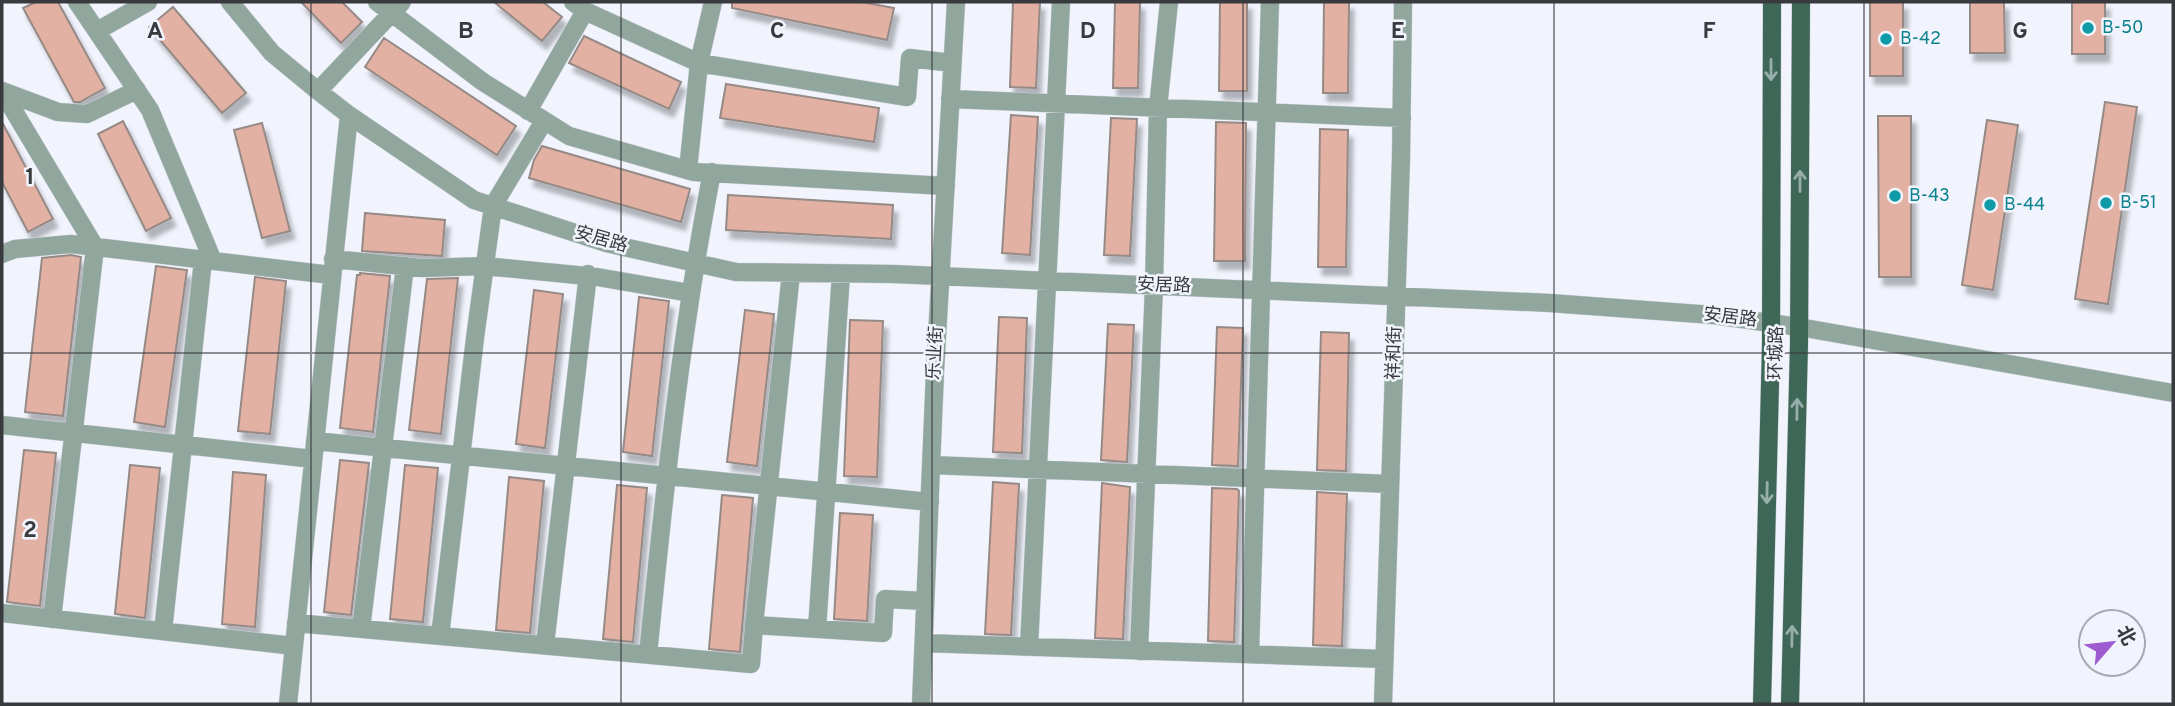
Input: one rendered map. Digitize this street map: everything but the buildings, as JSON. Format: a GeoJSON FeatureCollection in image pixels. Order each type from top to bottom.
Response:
{"type":"FeatureCollection","features":[{"type":"Feature","properties":{"kind":"main road"},"geometry":{"type":"LineString","coordinates":[[1762,704],[1771,323],[1772,2]]}},
{"type":"Feature","properties":{"kind":"main road","name":"环城路"},"geometry":{"type":"LineString","coordinates":[[1790,704],[1799,327],[1801,2]]}},
{"type":"Feature","properties":{"kind":"street"},"geometry":{"type":"LineString","coordinates":[[77,2],[150,110],[208,260],[182,444],[163,631]]}},
{"type":"Feature","properties":{"kind":"street"},"geometry":{"type":"LineString","coordinates":[[97,31],[148,2]]}},
{"type":"Feature","properties":{"kind":"street","name":"安居路"},"geometry":{"type":"LineString","coordinates":[[230,2],[272,53],[318,91],[474,200],[606,243],[736,272],[940,277],[1396,296],[1713,315],[1799,327],[2173,393]]}},
{"type":"Feature","properties":{"kind":"street"},"geometry":{"type":"LineString","coordinates":[[688,170],[699,63],[713,2]]}},
{"type":"Feature","properties":{"kind":"street","name":"乐业街"},"geometry":{"type":"LineString","coordinates":[[921,704],[940,277],[956,2]]}},
{"type":"Feature","properties":{"kind":"street"},"geometry":{"type":"LineString","coordinates":[[1029,647],[1061,2]]}},
{"type":"Feature","properties":{"kind":"street"},"geometry":{"type":"LineString","coordinates":[[1139,651],[1154,286],[1158,108],[1169,2]]}},
{"type":"Feature","properties":{"kind":"street"},"geometry":{"type":"LineString","coordinates":[[1250,654],[1270,2]]}},
{"type":"Feature","properties":{"kind":"street","name":"祥和街"},"geometry":{"type":"LineString","coordinates":[[1383,704],[1402,118],[1403,2]]}},
{"type":"Feature","properties":{"kind":"street"},"geometry":{"type":"LineString","coordinates":[[318,91],[390,5],[483,82],[569,136],[688,170],[946,186]]}},
{"type":"Feature","properties":{"kind":"street"},"geometry":{"type":"LineString","coordinates":[[528,111],[579,6],[699,63],[907,97],[910,58],[953,63]]}},
{"type":"Feature","properties":{"kind":"street"},"geometry":{"type":"LineString","coordinates":[[2,91],[58,112],[87,114],[136,90]]}},
{"type":"Feature","properties":{"kind":"street"},"geometry":{"type":"LineString","coordinates":[[2,91],[95,247],[52,619]]}},
{"type":"Feature","properties":{"kind":"street"},"geometry":{"type":"LineString","coordinates":[[950,100],[1402,118]]}},
{"type":"Feature","properties":{"kind":"street"},"geometry":{"type":"LineString","coordinates":[[288,704],[349,115]]}},
{"type":"Feature","properties":{"kind":"street"},"geometry":{"type":"LineString","coordinates":[[440,636],[493,206],[544,121]]}},
{"type":"Feature","properties":{"kind":"street"},"geometry":{"type":"LineString","coordinates":[[648,655],[666,476],[690,293],[712,172]]}},
{"type":"Feature","properties":{"kind":"street"},"geometry":{"type":"LineString","coordinates":[[2,254],[71,244],[208,260],[332,267],[485,266],[588,275],[690,293]]}},
{"type":"Feature","properties":{"kind":"street"},"geometry":{"type":"LineString","coordinates":[[361,629],[405,266]]}},
{"type":"Feature","properties":{"kind":"street"},"geometry":{"type":"LineString","coordinates":[[296,623],[751,664],[791,273]]}},
{"type":"Feature","properties":{"kind":"street"},"geometry":{"type":"LineString","coordinates":[[817,629],[841,274]]}},
{"type":"Feature","properties":{"kind":"street"},"geometry":{"type":"LineString","coordinates":[[545,645],[588,275]]}},
{"type":"Feature","properties":{"kind":"street"},"geometry":{"type":"LineString","coordinates":[[2,425],[182,444],[314,450],[383,448],[929,502]]}},
{"type":"Feature","properties":{"kind":"street"},"geometry":{"type":"LineString","coordinates":[[931,465],[1390,484]]}},
{"type":"Feature","properties":{"kind":"street"},"geometry":{"type":"LineString","coordinates":[[754,625],[883,633],[886,599],[925,601]]}},
{"type":"Feature","properties":{"kind":"street"},"geometry":{"type":"LineString","coordinates":[[2,613],[294,646]]}},
{"type":"Feature","properties":{"kind":"street"},"geometry":{"type":"LineString","coordinates":[[924,643],[1384,659]]}},
{"type":"Feature","properties":{"kind":"place","name":"B-50"},"geometry":{"type":"Point","coordinates":[2088,28]}},
{"type":"Feature","properties":{"kind":"place","name":"B-42"},"geometry":{"type":"Point","coordinates":[1886,39]}},
{"type":"Feature","properties":{"kind":"place","name":"B-43"},"geometry":{"type":"Point","coordinates":[1895,196]}},
{"type":"Feature","properties":{"kind":"place","name":"B-51"},"geometry":{"type":"Point","coordinates":[2106,203]}},
{"type":"Feature","properties":{"kind":"place","name":"B-44"},"geometry":{"type":"Point","coordinates":[1990,205]}}]}
